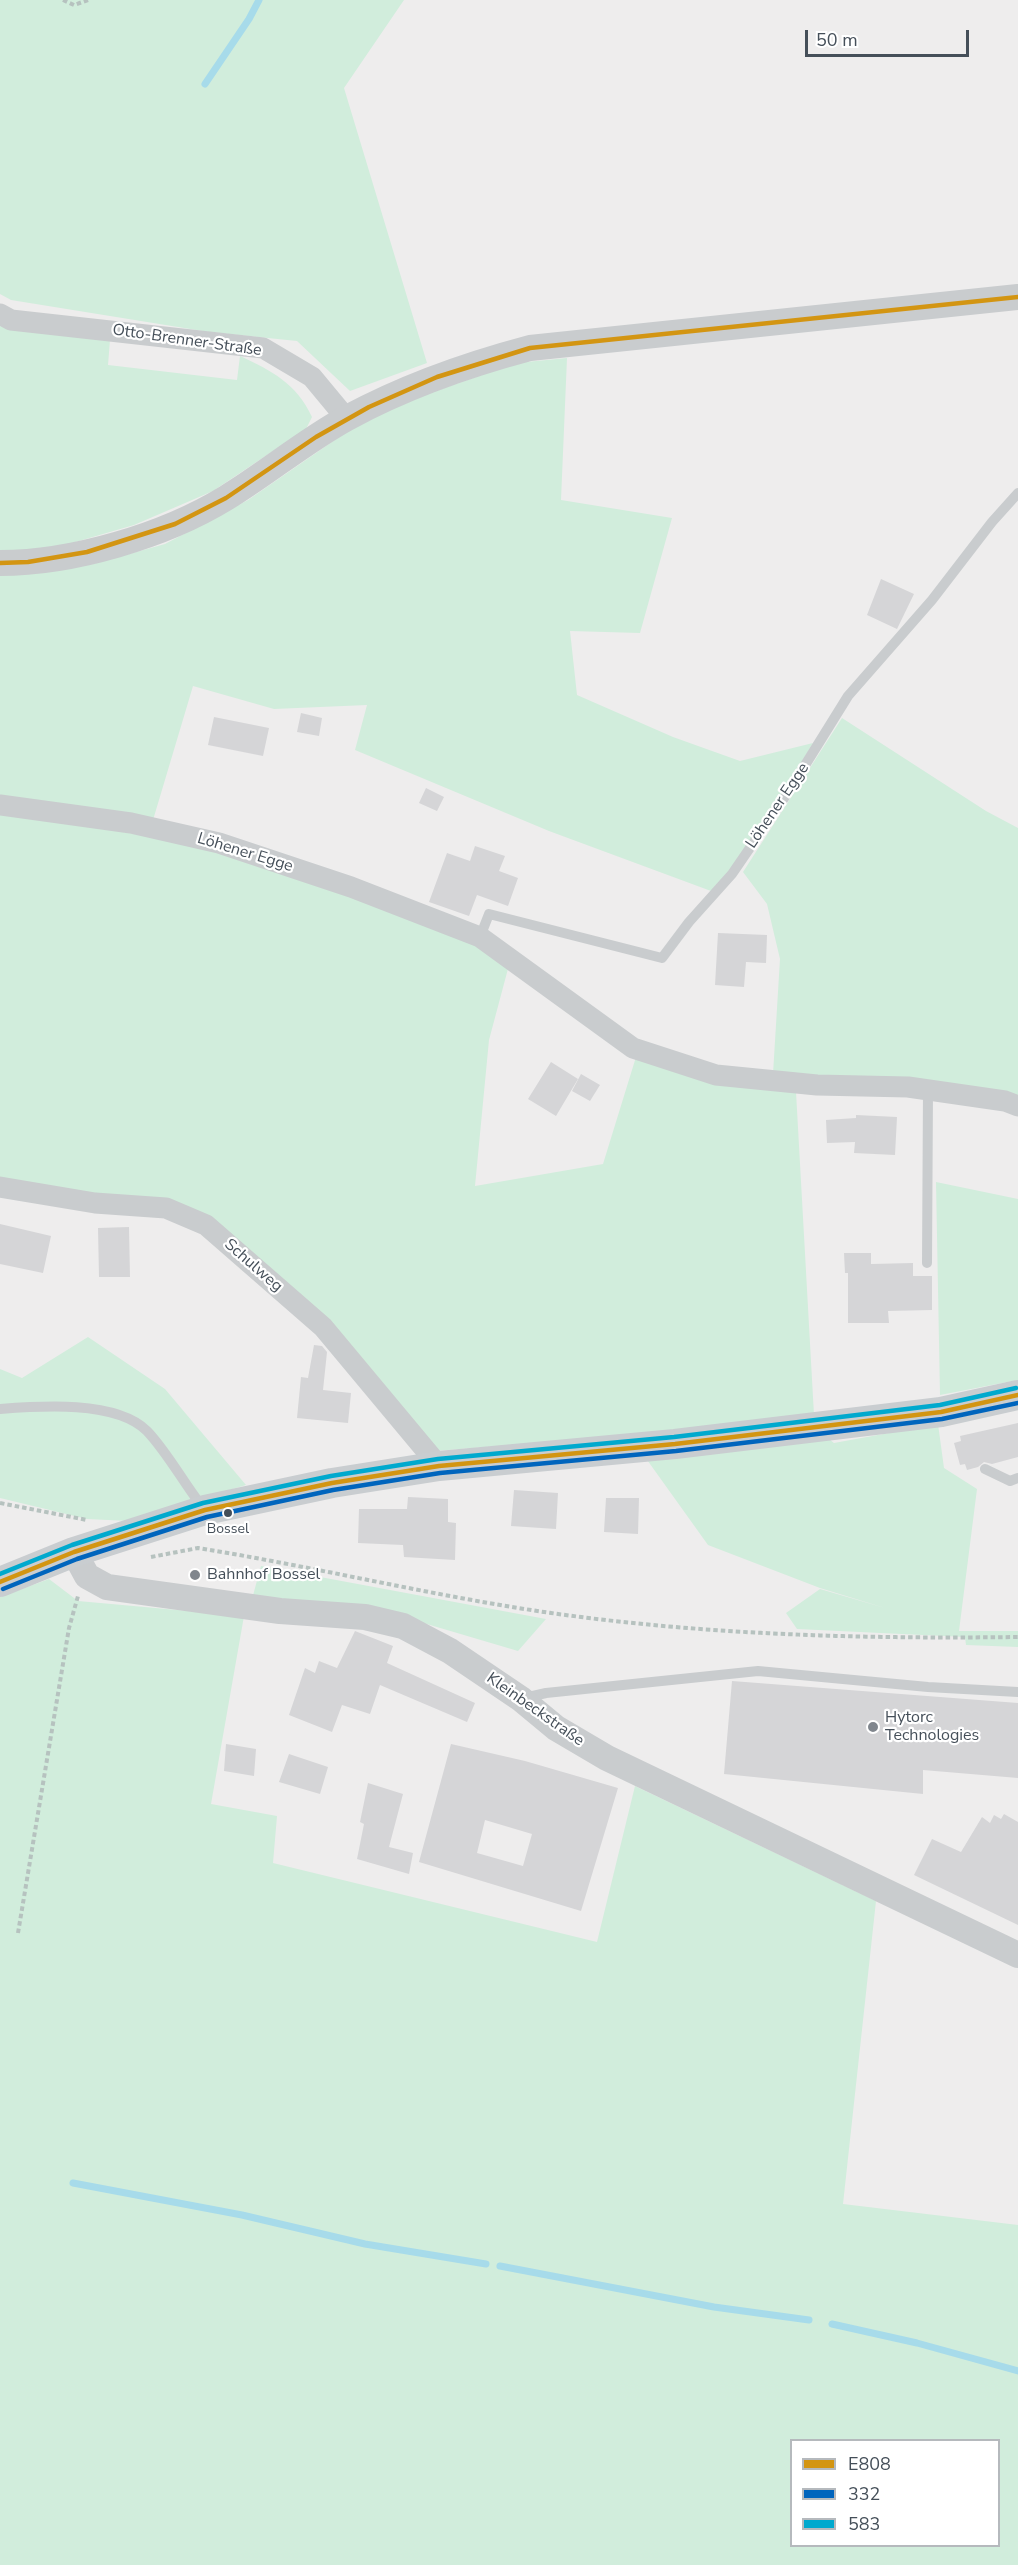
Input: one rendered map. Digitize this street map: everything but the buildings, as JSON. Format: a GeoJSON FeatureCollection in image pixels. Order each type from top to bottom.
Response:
{"type":"FeatureCollection","features":[{"type":"Feature","properties":{"kind":"main road"},"geometry":{"type":"LineString","coordinates":[[0,1582],[81,1564],[205,1510],[332,1483],[439,1467],[675,1444],[941,1412],[1018,1395]]}},
{"type":"Feature","properties":{"kind":"street"},"geometry":{"type":"LineString","coordinates":[[0,563],[33,563],[91,551],[159,530],[224,500],[346,418],[403,390],[462,366],[530,348],[1018,297]]}},
{"type":"Feature","properties":{"kind":"street","name":"Otto-Brenner-Straße"},"geometry":{"type":"LineString","coordinates":[[0,314],[11,320],[263,348],[312,377],[346,418]]}},
{"type":"Feature","properties":{"kind":"street","name":"Löhener Egge"},"geometry":{"type":"LineString","coordinates":[[0,805],[131,824],[219,843],[351,887],[480,937],[633,1048],[716,1075],[817,1085],[908,1087],[1005,1101],[1018,1106]]}},
{"type":"Feature","properties":{"kind":"street","name":"Schulweg"},"geometry":{"type":"LineString","coordinates":[[0,1187],[95,1203],[166,1208],[206,1225],[323,1327],[439,1467]]}},
{"type":"Feature","properties":{"kind":"street","name":"Kleinbeckstraße"},"geometry":{"type":"LineString","coordinates":[[81,1564],[107,1587],[134,1593],[280,1611],[365,1617],[403,1626],[450,1651],[521,1699],[556,1728],[607,1758],[1018,1955]]}},
{"type":"Feature","properties":{"kind":"lane","name":"Löhener Egge"},"geometry":{"type":"LineString","coordinates":[[480,937],[489,914],[662,958],[689,922],[732,874],[789,791],[848,696],[932,600],[992,522],[1018,493]]}},
{"type":"Feature","properties":{"kind":"lane"},"geometry":{"type":"LineString","coordinates":[[927,1263],[928,1090]]}},
{"type":"Feature","properties":{"kind":"lane"},"geometry":{"type":"LineString","coordinates":[[0,1409],[65,1405],[114,1413],[146,1429],[205,1510]]}},
{"type":"Feature","properties":{"kind":"lane"},"geometry":{"type":"LineString","coordinates":[[985,1469],[1010,1481],[1018,1478]]}},
{"type":"Feature","properties":{"kind":"lane"},"geometry":{"type":"LineString","coordinates":[[521,1699],[546,1692],[758,1671],[928,1687],[1018,1692]]}},
{"type":"Feature","properties":{"kind":"path"},"geometry":{"type":"LineString","coordinates":[[63,0],[74,5],[88,0]]}},
{"type":"Feature","properties":{"kind":"path"},"geometry":{"type":"LineString","coordinates":[[0,1503],[96,1522]]}},
{"type":"Feature","properties":{"kind":"path"},"geometry":{"type":"LineString","coordinates":[[198,1548],[550,1612],[684,1629],[886,1639],[1018,1637]]}},
{"type":"Feature","properties":{"kind":"path"},"geometry":{"type":"LineString","coordinates":[[18,1933],[81,1564]]}},
{"type":"Feature","properties":{"kind":"green space"},"geometry":{"type":"Polygon","coordinates":[[[0,0],[404,0],[344,88],[427,363],[350,391],[297,341],[209,332],[11,300],[0,294],[0,0]]]}},
{"type":"Feature","properties":{"kind":"green space"},"geometry":{"type":"Polygon","coordinates":[[[0,326],[110,340],[108,365],[237,380],[240,356],[282,379],[306,405],[312,417],[306,429],[213,491],[134,525],[48,550],[0,552],[0,326]]]}},
{"type":"Feature","properties":{"kind":"green space"},"geometry":{"type":"Polygon","coordinates":[[[567,358],[561,500],[672,518],[640,633],[570,631],[577,695],[673,737],[740,761],[813,743],[753,839],[711,891],[549,831],[355,750],[367,705],[274,709],[193,686],[153,820],[0,797],[0,573],[93,564],[165,544],[248,500],[342,435],[387,408],[516,363],[567,358]]]}},
{"type":"Feature","properties":{"kind":"green space"},"geometry":{"type":"Polygon","coordinates":[[[842,718],[986,811],[1018,828],[1018,1102],[773,1074],[780,959],[767,904],[743,872],[842,718]]]}},
{"type":"Feature","properties":{"kind":"green space"},"geometry":{"type":"Polygon","coordinates":[[[0,811],[200,845],[473,939],[509,965],[489,1040],[475,1186],[603,1164],[636,1057],[796,1092],[814,1415],[600,1438],[435,1451],[207,1219],[0,1183],[0,811]]]}},
{"type":"Feature","properties":{"kind":"green space"},"geometry":{"type":"Polygon","coordinates":[[[936,1182],[1018,1199],[1018,1380],[940,1395],[936,1182]]]}},
{"type":"Feature","properties":{"kind":"green space"},"geometry":{"type":"Polygon","coordinates":[[[88,1337],[165,1389],[246,1485],[129,1521],[87,1519],[0,1498],[0,1369],[22,1378],[88,1337]]]}},
{"type":"Feature","properties":{"kind":"green space"},"geometry":{"type":"Polygon","coordinates":[[[938,1424],[944,1468],[977,1489],[959,1631],[1018,1631],[1018,1647],[966,1645],[965,1637],[797,1629],[786,1613],[820,1589],[885,1608],[820,1588],[708,1545],[645,1457],[825,1436],[834,1443],[938,1424]]]}},
{"type":"Feature","properties":{"kind":"green space"},"geometry":{"type":"Polygon","coordinates":[[[261,1566],[546,1619],[518,1651],[403,1617],[252,1599],[261,1566]]]}},
{"type":"Feature","properties":{"kind":"green space"},"geometry":{"type":"Polygon","coordinates":[[[49,1579],[78,1601],[244,1616],[211,1804],[277,1816],[273,1863],[597,1942],[635,1786],[876,1901],[843,2204],[1018,2225],[1018,2565],[0,2565],[0,1597],[49,1579]]]}},
{"type":"Feature","properties":{"kind":"waterway"},"geometry":{"type":"LineString","coordinates":[[205,84],[249,19],[259,0]]}},
{"type":"Feature","properties":{"kind":"waterway"},"geometry":{"type":"LineString","coordinates":[[73,2183],[242,2215],[365,2244],[486,2264]]}},
{"type":"Feature","properties":{"kind":"waterway"},"geometry":{"type":"LineString","coordinates":[[500,2266],[714,2307],[809,2320]]}},
{"type":"Feature","properties":{"kind":"waterway"},"geometry":{"type":"LineString","coordinates":[[832,2324],[917,2343],[1018,2371]]}},
{"type":"Feature","properties":{"kind":"transit line","name":"E808"},"geometry":{"type":"LineString","coordinates":[[0,563],[28,562],[87,552],[175,524],[226,498],[316,437],[369,407],[437,377],[530,348],[1018,297]]}},
{"type":"Feature","properties":{"kind":"transit line","name":"583"},"geometry":{"type":"LineString","coordinates":[[0,1574],[72,1545],[203,1503],[331,1476],[438,1459],[674,1437],[940,1405],[1016,1388]]}},
{"type":"Feature","properties":{"kind":"transit line","name":"E808"},"geometry":{"type":"LineString","coordinates":[[0,1582],[74,1552],[205,1510],[332,1483],[439,1466],[675,1444],[941,1412],[1018,1395]]}},
{"type":"Feature","properties":{"kind":"transit line","name":"332"},"geometry":{"type":"LineString","coordinates":[[3,1589],[77,1559],[207,1517],[333,1490],[440,1473],[676,1451],[942,1419],[1018,1403]]}},
{"type":"Feature","properties":{"kind":"place","name":"Bossel"},"geometry":{"type":"Point","coordinates":[228,1513]}},
{"type":"Feature","properties":{"kind":"place","name":"Bahnhof Bossel"},"geometry":{"type":"Point","coordinates":[195,1575]}},
{"type":"Feature","properties":{"kind":"place","name":"Hytorc Technologies"},"geometry":{"type":"Point","coordinates":[873,1727]}}]}
